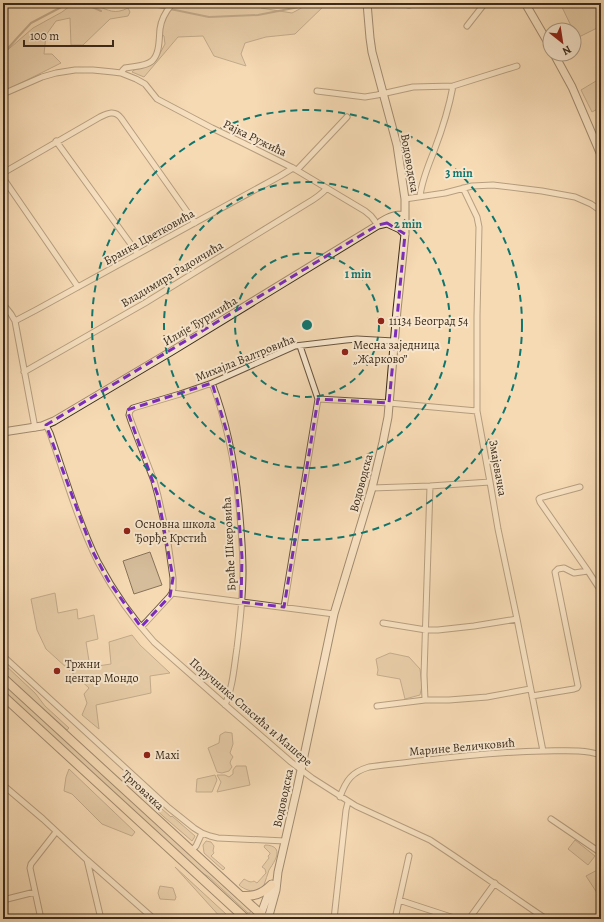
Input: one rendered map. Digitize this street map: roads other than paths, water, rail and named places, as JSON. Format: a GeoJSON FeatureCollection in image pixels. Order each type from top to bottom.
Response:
{"type":"FeatureCollection","features":[{"type":"Feature","properties":{"kind":"main road","name":"Трговачка"},"geometry":{"type":"LineString","coordinates":[[3,678],[241,896],[263,918]]}},
{"type":"Feature","properties":{"kind":"main road"},"geometry":{"type":"LineString","coordinates":[[3,696],[246,919]]}},
{"type":"Feature","properties":{"kind":"main road"},"geometry":{"type":"LineString","coordinates":[[241,896],[252,896],[259,894],[271,885]]}},
{"type":"Feature","properties":{"kind":"main road"},"geometry":{"type":"LineString","coordinates":[[227,902],[237,919]]}},
{"type":"Feature","properties":{"kind":"street"},"geometry":{"type":"LineString","coordinates":[[5,6],[14,3]]}},
{"type":"Feature","properties":{"kind":"street","name":"Водоводска"},"geometry":{"type":"LineString","coordinates":[[263,918],[276,890],[278,872],[334,614],[372,488],[383,442],[389,403],[405,234],[405,199],[397,145],[372,52],[367,3]]}},
{"type":"Feature","properties":{"kind":"street"},"geometry":{"type":"LineString","coordinates":[[397,3],[409,5],[420,3]]}},
{"type":"Feature","properties":{"kind":"street"},"geometry":{"type":"LineString","coordinates":[[467,26],[485,3]]}},
{"type":"Feature","properties":{"kind":"street"},"geometry":{"type":"LineString","coordinates":[[525,3],[542,32]]}},
{"type":"Feature","properties":{"kind":"street","name":"Рајка Ружића"},"geometry":{"type":"LineString","coordinates":[[121,73],[125,68],[144,65],[153,60],[159,44],[161,23],[172,4]]}},
{"type":"Feature","properties":{"kind":"street"},"geometry":{"type":"LineString","coordinates":[[558,62],[579,102],[601,155]]}},
{"type":"Feature","properties":{"kind":"street"},"geometry":{"type":"LineString","coordinates":[[317,92],[364,96],[413,86],[452,86],[517,66]]}},
{"type":"Feature","properties":{"kind":"street","name":"Рајка Ружића"},"geometry":{"type":"LineString","coordinates":[[3,94],[42,77],[56,73],[76,70],[121,73],[144,84],[157,99],[295,169],[365,211],[378,225]]}},
{"type":"Feature","properties":{"kind":"street","name":"Водоводска"},"geometry":{"type":"LineString","coordinates":[[420,196],[423,182],[444,121],[452,86]]}},
{"type":"Feature","properties":{"kind":"street"},"geometry":{"type":"LineString","coordinates":[[3,173],[105,114],[115,113],[118,114],[195,223]]}},
{"type":"Feature","properties":{"kind":"street","name":"Бранка Цветковића"},"geometry":{"type":"LineString","coordinates":[[14,321],[283,174],[295,169],[347,117]]}},
{"type":"Feature","properties":{"kind":"street"},"geometry":{"type":"LineString","coordinates":[[56,141],[138,254]]}},
{"type":"Feature","properties":{"kind":"street"},"geometry":{"type":"LineString","coordinates":[[3,178],[78,287]]}},
{"type":"Feature","properties":{"kind":"street"},"geometry":{"type":"LineString","coordinates":[[405,199],[445,193],[478,185],[493,185],[542,191],[580,198],[601,211]]}},
{"type":"Feature","properties":{"kind":"street","name":"Владимира Радоичића"},"geometry":{"type":"LineString","coordinates":[[24,372],[145,303],[312,200],[324,192],[327,188]]}},
{"type":"Feature","properties":{"kind":"street","name":"Змајевачка"},"geometry":{"type":"LineString","coordinates":[[464,188],[473,208],[478,227],[477,411],[498,529],[543,751]]}},
{"type":"Feature","properties":{"kind":"street"},"geometry":{"type":"LineString","coordinates":[[378,225],[389,217],[405,218]]}},
{"type":"Feature","properties":{"kind":"street","name":"Илије Ђуричића"},"geometry":{"type":"LineString","coordinates":[[3,432],[35,428],[54,421],[378,225],[405,218]]}},
{"type":"Feature","properties":{"kind":"street"},"geometry":{"type":"LineString","coordinates":[[387,223],[398,228],[405,234]]}},
{"type":"Feature","properties":{"kind":"street"},"geometry":{"type":"LineString","coordinates":[[3,304],[11,314],[14,321],[35,428]]}},
{"type":"Feature","properties":{"kind":"street","name":"Михајла Валтровића"},"geometry":{"type":"LineString","coordinates":[[172,593],[173,578],[170,555],[158,496],[154,481],[129,415],[130,410],[212,383],[285,350],[300,346],[357,339],[394,341]]}},
{"type":"Feature","properties":{"kind":"street"},"geometry":{"type":"LineString","coordinates":[[284,607],[318,399],[300,346]]}},
{"type":"Feature","properties":{"kind":"street","name":"Браће Шкеровића"},"geometry":{"type":"LineString","coordinates":[[212,383],[229,439],[236,480],[242,557],[240,626],[235,661],[225,705]]}},
{"type":"Feature","properties":{"kind":"street"},"geometry":{"type":"LineString","coordinates":[[318,399],[389,403],[477,411]]}},
{"type":"Feature","properties":{"kind":"street","name":"Поручника Спасића и Машере"},"geometry":{"type":"LineString","coordinates":[[46,425],[93,552],[112,586],[141,627],[154,642],[301,770],[348,802],[430,840],[546,919]]}},
{"type":"Feature","properties":{"kind":"street"},"geometry":{"type":"LineString","coordinates":[[372,488],[490,482]]}},
{"type":"Feature","properties":{"kind":"street"},"geometry":{"type":"LineString","coordinates":[[425,700],[424,675],[430,486]]}},
{"type":"Feature","properties":{"kind":"street"},"geometry":{"type":"LineString","coordinates":[[580,487],[543,496],[539,499],[601,591]]}},
{"type":"Feature","properties":{"kind":"street"},"geometry":{"type":"LineString","coordinates":[[532,696],[574,689],[578,686],[555,572],[564,568],[574,573],[588,571]]}},
{"type":"Feature","properties":{"kind":"street"},"geometry":{"type":"LineString","coordinates":[[141,627],[172,593],[334,614]]}},
{"type":"Feature","properties":{"kind":"street"},"geometry":{"type":"LineString","coordinates":[[384,623],[426,630],[438,630],[517,619]]}},
{"type":"Feature","properties":{"kind":"street","name":"Трговачка"},"geometry":{"type":"LineString","coordinates":[[3,656],[169,808],[202,833],[218,838],[285,841]]}},
{"type":"Feature","properties":{"kind":"street"},"geometry":{"type":"LineString","coordinates":[[377,706],[425,700],[487,697],[530,689]]}},
{"type":"Feature","properties":{"kind":"street","name":"Марине Величковић"},"geometry":{"type":"LineString","coordinates":[[340,797],[346,782],[353,774],[369,768],[467,756],[516,752],[568,751],[601,755]]}},
{"type":"Feature","properties":{"kind":"street"},"geometry":{"type":"LineString","coordinates":[[4,789],[56,832],[154,919]]}},
{"type":"Feature","properties":{"kind":"street"},"geometry":{"type":"LineString","coordinates":[[334,919],[348,802]]}},
{"type":"Feature","properties":{"kind":"street"},"geometry":{"type":"LineString","coordinates":[[551,819],[601,852]]}},
{"type":"Feature","properties":{"kind":"street"},"geometry":{"type":"LineString","coordinates":[[41,919],[30,868],[31,864],[56,832]]}},
{"type":"Feature","properties":{"kind":"street"},"geometry":{"type":"LineString","coordinates":[[191,851],[196,846],[202,833]]}},
{"type":"Feature","properties":{"kind":"street"},"geometry":{"type":"LineString","coordinates":[[395,919],[409,856]]}},
{"type":"Feature","properties":{"kind":"street"},"geometry":{"type":"LineString","coordinates":[[87,860],[101,919]]}},
{"type":"Feature","properties":{"kind":"street","name":"Водоводска"},"geometry":{"type":"LineString","coordinates":[[263,918],[271,885],[278,872]]}},
{"type":"Feature","properties":{"kind":"street"},"geometry":{"type":"LineString","coordinates":[[92,881],[94,876],[101,873]]}},
{"type":"Feature","properties":{"kind":"street"},"geometry":{"type":"LineString","coordinates":[[469,919],[494,884]]}},
{"type":"Feature","properties":{"kind":"street"},"geometry":{"type":"LineString","coordinates":[[7,899],[35,892]]}},
{"type":"Feature","properties":{"kind":"street"},"geometry":{"type":"LineString","coordinates":[[399,900],[457,919]]}},
{"type":"Feature","properties":{"kind":"waterway"},"geometry":{"type":"LineString","coordinates":[[3,54],[31,23],[69,3]]}},
{"type":"Feature","properties":{"kind":"waterway"},"geometry":{"type":"LineString","coordinates":[[81,3],[101,11]]}},
{"type":"Feature","properties":{"kind":"waterway"},"geometry":{"type":"LineString","coordinates":[[146,5],[209,17],[258,15],[299,7],[309,3]]}},
{"type":"Feature","properties":{"kind":"place","name":"11134 Београд 54"},"geometry":{"type":"Point","coordinates":[381,321]}},
{"type":"Feature","properties":{"kind":"place","name":"Месна заједница „Жарково”"},"geometry":{"type":"Point","coordinates":[345,352]}},
{"type":"Feature","properties":{"kind":"place","name":"Основна школа Ђорђе Крстић"},"geometry":{"type":"Point","coordinates":[127,531]}},
{"type":"Feature","properties":{"kind":"place","name":"Тржни центар Мондо"},"geometry":{"type":"Point","coordinates":[57,671]}},
{"type":"Feature","properties":{"kind":"place","name":"Maxi"},"geometry":{"type":"Point","coordinates":[147,755]}}]}
